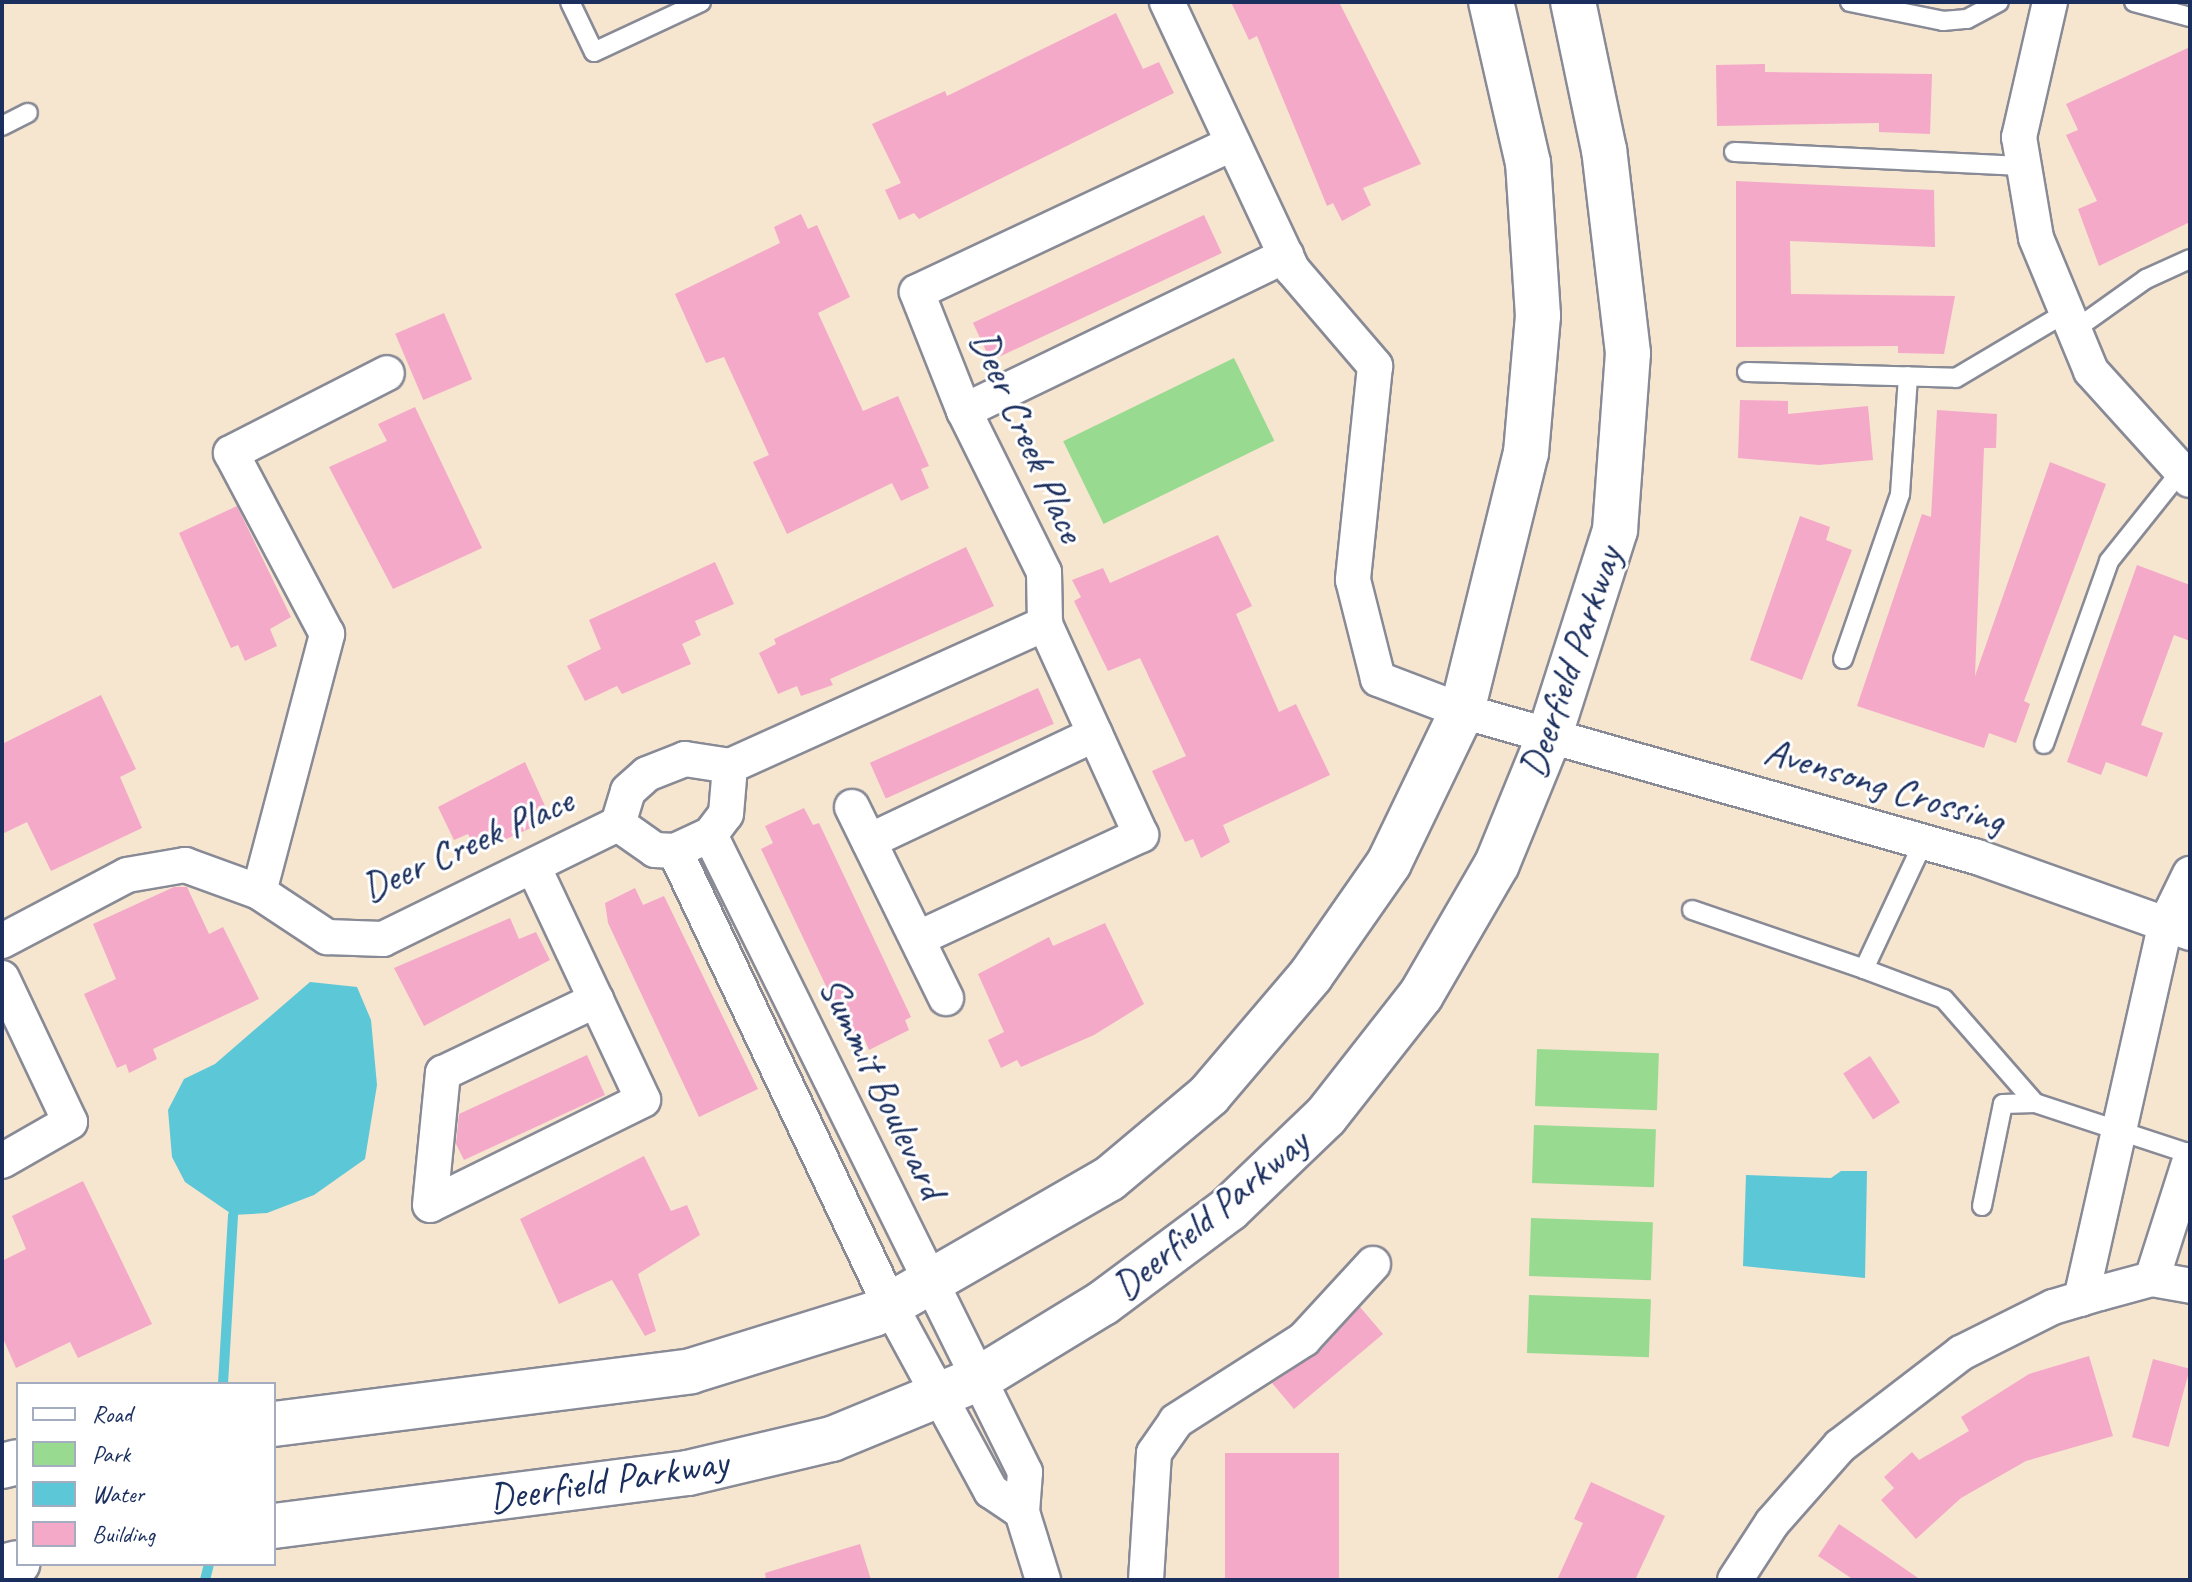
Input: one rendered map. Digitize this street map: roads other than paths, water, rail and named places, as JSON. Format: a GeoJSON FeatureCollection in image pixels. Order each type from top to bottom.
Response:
{"type":"FeatureCollection","features":[{"type":"Feature","properties":{"kind":"main road"},"geometry":{"type":"LineString","coordinates":[[276,1424],[691,1371],[890,1305],[1109,1179],[1209,1095],[1311,975],[1389,863],[1462,711],[1526,453],[1538,316],[1528,163],[1491,2]]}},
{"type":"Feature","properties":{"kind":"main road","name":"Deerfield Parkway"},"geometry":{"type":"LineString","coordinates":[[276,1526],[688,1473],[832,1439],[980,1378],[1103,1303],[1229,1209],[1326,1116],[1421,995],[1497,864],[1550,734],[1615,530],[1628,353],[1604,150],[1573,2]]}},
{"type":"Feature","properties":{"kind":"street"},"geometry":{"type":"LineString","coordinates":[[1167,2],[1286,255],[1375,366],[1353,580],[1378,679],[1462,711],[1550,734]]}},
{"type":"Feature","properties":{"kind":"street"},"geometry":{"type":"LineString","coordinates":[[2050,2],[2019,137],[2036,238],[2068,323],[2091,371],[2186,475]]}},
{"type":"Feature","properties":{"kind":"street","name":"Deer Creek Place"},"geometry":{"type":"LineString","coordinates":[[1045,624],[1044,572],[964,411],[917,292],[1233,143]]}},
{"type":"Feature","properties":{"kind":"street"},"geometry":{"type":"LineString","coordinates":[[964,411],[1286,255]]}},
{"type":"Feature","properties":{"kind":"street"},"geometry":{"type":"LineString","coordinates":[[259,892],[327,634],[231,453],[387,373]]}},
{"type":"Feature","properties":{"kind":"street"},"geometry":{"type":"LineString","coordinates":[[919,938],[1141,835],[1045,624],[730,766],[726,814],[710,835],[675,851],[890,1305],[991,1491],[1022,1512],[1043,1580]]}},
{"type":"Feature","properties":{"kind":"street"},"geometry":{"type":"LineString","coordinates":[[869,841],[1095,734]]}},
{"type":"Feature","properties":{"kind":"street","name":"Avensong Crossing"},"geometry":{"type":"LineString","coordinates":[[1550,734],[1924,841],[2177,929]]}},
{"type":"Feature","properties":{"kind":"street","name":"Deer Creek Place"},"geometry":{"type":"LineString","coordinates":[[2,941],[127,875],[185,865],[259,892],[327,937],[383,939],[534,868],[618,824],[628,791],[647,774],[685,759],[730,766]]}},
{"type":"Feature","properties":{"kind":"street"},"geometry":{"type":"LineString","coordinates":[[852,807],[946,998]]}},
{"type":"Feature","properties":{"kind":"street","name":"Deer Creek Place"},"geometry":{"type":"LineString","coordinates":[[618,824],[655,850],[675,851]]}},
{"type":"Feature","properties":{"kind":"street","name":"Summit Boulevard"},"geometry":{"type":"LineString","coordinates":[[710,835],[1025,1472],[1022,1512]]}},
{"type":"Feature","properties":{"kind":"street"},"geometry":{"type":"LineString","coordinates":[[534,868],[643,1100],[430,1205],[443,1073],[596,1000]]}},
{"type":"Feature","properties":{"kind":"street"},"geometry":{"type":"LineString","coordinates":[[2081,1299],[2118,1130],[2190,874]]}},
{"type":"Feature","properties":{"kind":"street"},"geometry":{"type":"LineString","coordinates":[[2,978],[70,1122],[2,1160]]}},
{"type":"Feature","properties":{"kind":"street"},"geometry":{"type":"LineString","coordinates":[[2152,1279],[2190,1157]]}},
{"type":"Feature","properties":{"kind":"street"},"geometry":{"type":"LineString","coordinates":[[1146,1580],[1154,1453],[1176,1421],[1304,1339],[1373,1264]]}},
{"type":"Feature","properties":{"kind":"street"},"geometry":{"type":"LineString","coordinates":[[1735,1580],[1805,1483],[1878,1412],[2006,1327],[2081,1299],[2152,1279],[2190,1286]]}},
{"type":"Feature","properties":{"kind":"lane"},"geometry":{"type":"LineString","coordinates":[[570,2],[594,52],[701,2]]}},
{"type":"Feature","properties":{"kind":"lane"},"geometry":{"type":"LineString","coordinates":[[1850,2],[1943,21],[1967,19],[1999,2]]}},
{"type":"Feature","properties":{"kind":"lane"},"geometry":{"type":"LineString","coordinates":[[2134,2],[2190,17]]}},
{"type":"Feature","properties":{"kind":"lane"},"geometry":{"type":"LineString","coordinates":[[2,126],[28,113]]}},
{"type":"Feature","properties":{"kind":"lane"},"geometry":{"type":"LineString","coordinates":[[1734,152],[2023,166]]}},
{"type":"Feature","properties":{"kind":"lane"},"geometry":{"type":"LineString","coordinates":[[1747,372],[1956,378],[2190,259]]}},
{"type":"Feature","properties":{"kind":"lane"},"geometry":{"type":"LineString","coordinates":[[1843,659],[1900,494],[1908,376]]}},
{"type":"Feature","properties":{"kind":"lane"},"geometry":{"type":"LineString","coordinates":[[2044,744],[2109,561],[2186,475]]}},
{"type":"Feature","properties":{"kind":"lane"},"geometry":{"type":"LineString","coordinates":[[1864,969],[1924,841]]}},
{"type":"Feature","properties":{"kind":"lane"},"geometry":{"type":"LineString","coordinates":[[1692,910],[1944,999],[2035,1103]]}},
{"type":"Feature","properties":{"kind":"lane"},"geometry":{"type":"LineString","coordinates":[[1982,1206],[2003,1104],[2035,1103],[2190,1157]]}},
{"type":"Feature","properties":{"kind":"water"},"geometry":{"type":"Polygon","coordinates":[[[310,982],[357,987],[371,1020],[377,1085],[365,1159],[314,1195],[267,1213],[233,1215],[185,1182],[172,1157],[168,1110],[184,1079],[215,1064],[310,982]]]}},
{"type":"Feature","properties":{"kind":"water"},"geometry":{"type":"Polygon","coordinates":[[[1841,1171],[1867,1171],[1865,1278],[1743,1266],[1746,1175],[1831,1178],[1841,1171]]]}},
{"type":"Feature","properties":{"kind":"waterway"},"geometry":{"type":"LineString","coordinates":[[223,1382],[233,1215]]}},
{"type":"Feature","properties":{"kind":"waterway"},"geometry":{"type":"LineString","coordinates":[[205,1580],[208,1566]]}}]}
